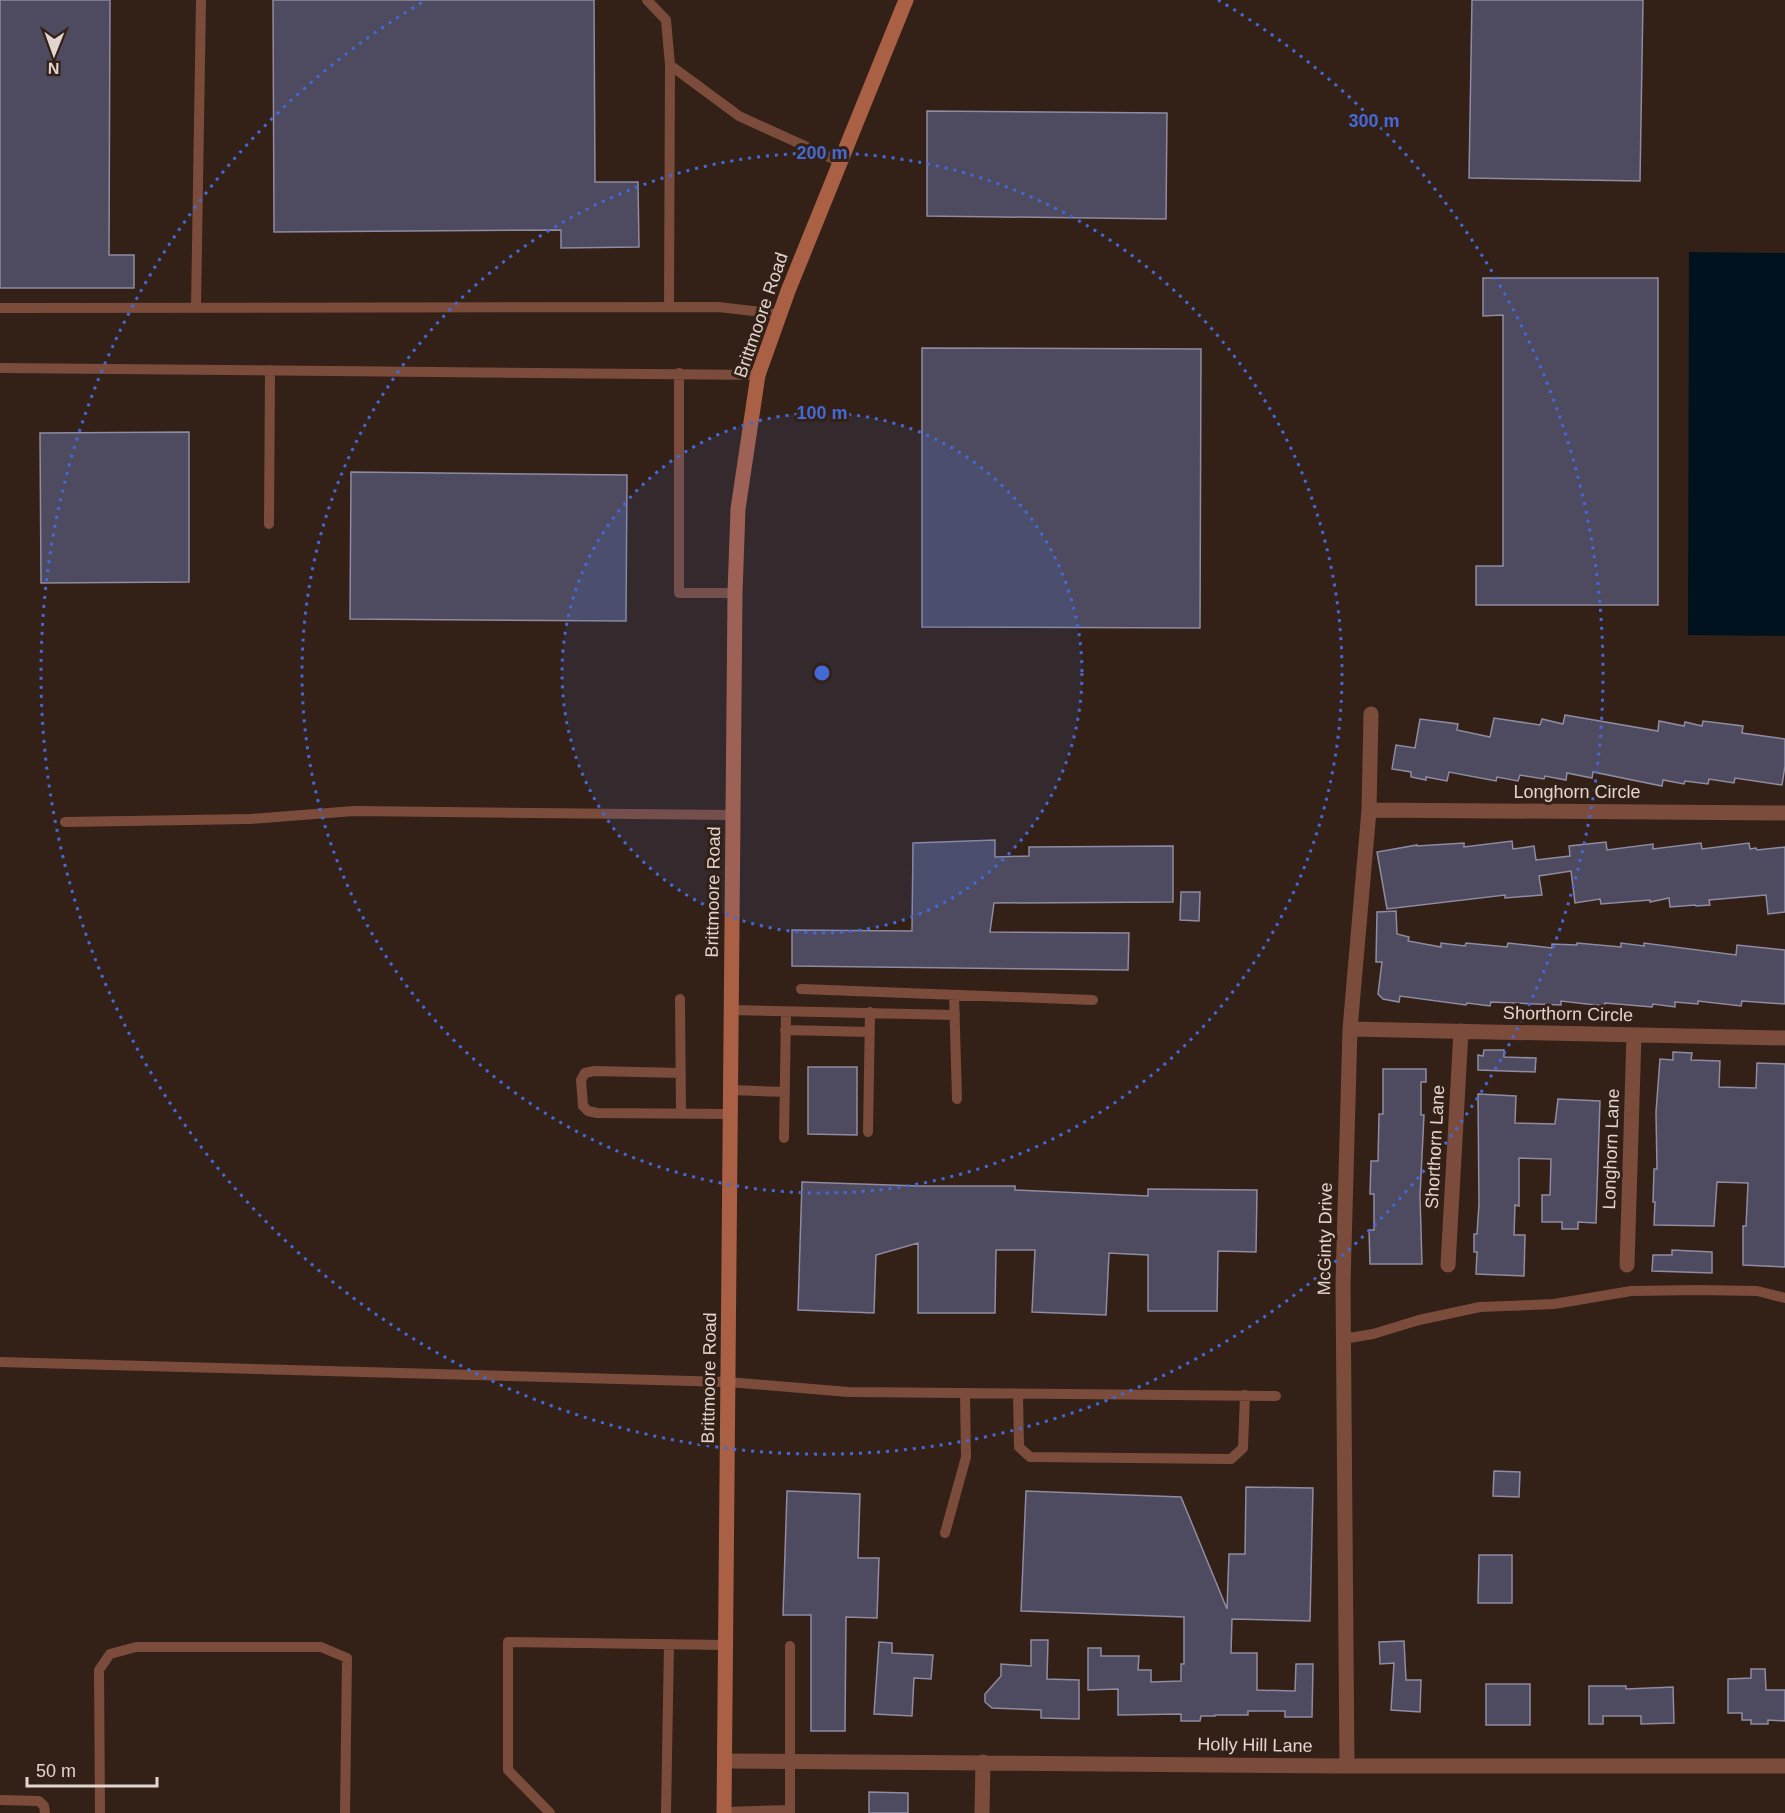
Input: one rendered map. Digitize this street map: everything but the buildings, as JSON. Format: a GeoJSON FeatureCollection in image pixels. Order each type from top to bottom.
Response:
{"type":"FeatureCollection","features":[{"type":"Feature","properties":{"kind":"main road","name":"Brittmoore Road"},"geometry":{"type":"LineString","coordinates":[[724,1812],[735,593],[738,509],[758,375],[779,314],[906,0]]}},
{"type":"Feature","properties":{"kind":"street","name":"McGinty Drive"},"geometry":{"type":"LineString","coordinates":[[1347,1766],[1343,1284],[1350,1029],[1369,810],[1371,714]]}},
{"type":"Feature","properties":{"kind":"street","name":"Longhorn Circle"},"geometry":{"type":"LineString","coordinates":[[1369,810],[1785,813]]}},
{"type":"Feature","properties":{"kind":"street","name":"Shorthorn Circle"},"geometry":{"type":"LineString","coordinates":[[1350,1029],[1785,1038]]}},
{"type":"Feature","properties":{"kind":"street","name":"Shorthorn Lane"},"geometry":{"type":"LineString","coordinates":[[1448,1265],[1461,1031]]}},
{"type":"Feature","properties":{"kind":"street","name":"Longhorn Lane"},"geometry":{"type":"LineString","coordinates":[[1627,1265],[1634,1035]]}},
{"type":"Feature","properties":{"kind":"street","name":"Holly Hill Lane"},"geometry":{"type":"LineString","coordinates":[[725,1761],[1347,1766],[1785,1766]]}},
{"type":"Feature","properties":{"kind":"street"},"geometry":{"type":"LineString","coordinates":[[982,1762],[982,1813]]}},
{"type":"Feature","properties":{"kind":"lane"},"geometry":{"type":"LineString","coordinates":[[195,307],[201,0]]}},
{"type":"Feature","properties":{"kind":"lane"},"geometry":{"type":"LineString","coordinates":[[647,0],[666,20],[670,65],[669,307]]}},
{"type":"Feature","properties":{"kind":"lane"},"geometry":{"type":"LineString","coordinates":[[670,65],[739,116],[840,162]]}},
{"type":"Feature","properties":{"kind":"lane"},"geometry":{"type":"LineString","coordinates":[[0,308],[718,307],[779,314]]}},
{"type":"Feature","properties":{"kind":"lane"},"geometry":{"type":"LineString","coordinates":[[0,368],[758,375]]}},
{"type":"Feature","properties":{"kind":"lane"},"geometry":{"type":"LineString","coordinates":[[269,524],[270,370]]}},
{"type":"Feature","properties":{"kind":"lane"},"geometry":{"type":"LineString","coordinates":[[679,374],[679,593],[735,593]]}},
{"type":"Feature","properties":{"kind":"lane"},"geometry":{"type":"LineString","coordinates":[[65,822],[250,819],[354,811],[733,815]]}},
{"type":"Feature","properties":{"kind":"lane"},"geometry":{"type":"LineString","coordinates":[[801,989],[1093,1000]]}},
{"type":"Feature","properties":{"kind":"lane"},"geometry":{"type":"LineString","coordinates":[[954,995],[957,1099]]}},
{"type":"Feature","properties":{"kind":"lane"},"geometry":{"type":"LineString","coordinates":[[680,999],[681,1113]]}},
{"type":"Feature","properties":{"kind":"lane"},"geometry":{"type":"LineString","coordinates":[[731,1010],[955,1015]]}},
{"type":"Feature","properties":{"kind":"lane"},"geometry":{"type":"LineString","coordinates":[[784,1138],[786,1012]]}},
{"type":"Feature","properties":{"kind":"lane"},"geometry":{"type":"LineString","coordinates":[[868,1132],[870,1012]]}},
{"type":"Feature","properties":{"kind":"lane"},"geometry":{"type":"LineString","coordinates":[[785,1030],[870,1032]]}},
{"type":"Feature","properties":{"kind":"lane"},"geometry":{"type":"LineString","coordinates":[[681,1073],[594,1071],[585,1073],[581,1080],[583,1107],[588,1111],[731,1114]]}},
{"type":"Feature","properties":{"kind":"lane"},"geometry":{"type":"LineString","coordinates":[[731,1090],[785,1092]]}},
{"type":"Feature","properties":{"kind":"lane"},"geometry":{"type":"LineString","coordinates":[[1343,1339],[1373,1334],[1419,1320],[1480,1307],[1554,1304],[1631,1291],[1757,1291],[1785,1298]]}},
{"type":"Feature","properties":{"kind":"lane"},"geometry":{"type":"LineString","coordinates":[[0,1362],[728,1383],[848,1392],[1276,1396]]}},
{"type":"Feature","properties":{"kind":"lane"},"geometry":{"type":"LineString","coordinates":[[945,1533],[966,1457],[965,1394]]}},
{"type":"Feature","properties":{"kind":"lane"},"geometry":{"type":"LineString","coordinates":[[1018,1394],[1019,1447],[1030,1457],[1231,1459],[1243,1448],[1245,1395]]}},
{"type":"Feature","properties":{"kind":"lane"},"geometry":{"type":"LineString","coordinates":[[543,1811],[508,1770],[508,1642],[726,1645]]}},
{"type":"Feature","properties":{"kind":"lane"},"geometry":{"type":"LineString","coordinates":[[666,1813],[669,1644]]}},
{"type":"Feature","properties":{"kind":"lane"},"geometry":{"type":"LineString","coordinates":[[724,1812],[790,1812],[790,1646]]}},
{"type":"Feature","properties":{"kind":"lane"},"geometry":{"type":"LineString","coordinates":[[100,1813],[99,1670],[110,1654],[136,1647],[321,1647],[347,1658],[345,1813]]}},
{"type":"Feature","properties":{"kind":"lane"},"geometry":{"type":"LineString","coordinates":[[0,1800],[39,1801],[44,1806],[45,1813]]}},
{"type":"Feature","properties":{"kind":"water"},"geometry":{"type":"Polygon","coordinates":[[[1689,252],[1785,253],[1785,636],[1688,635],[1689,252]]]}}]}
